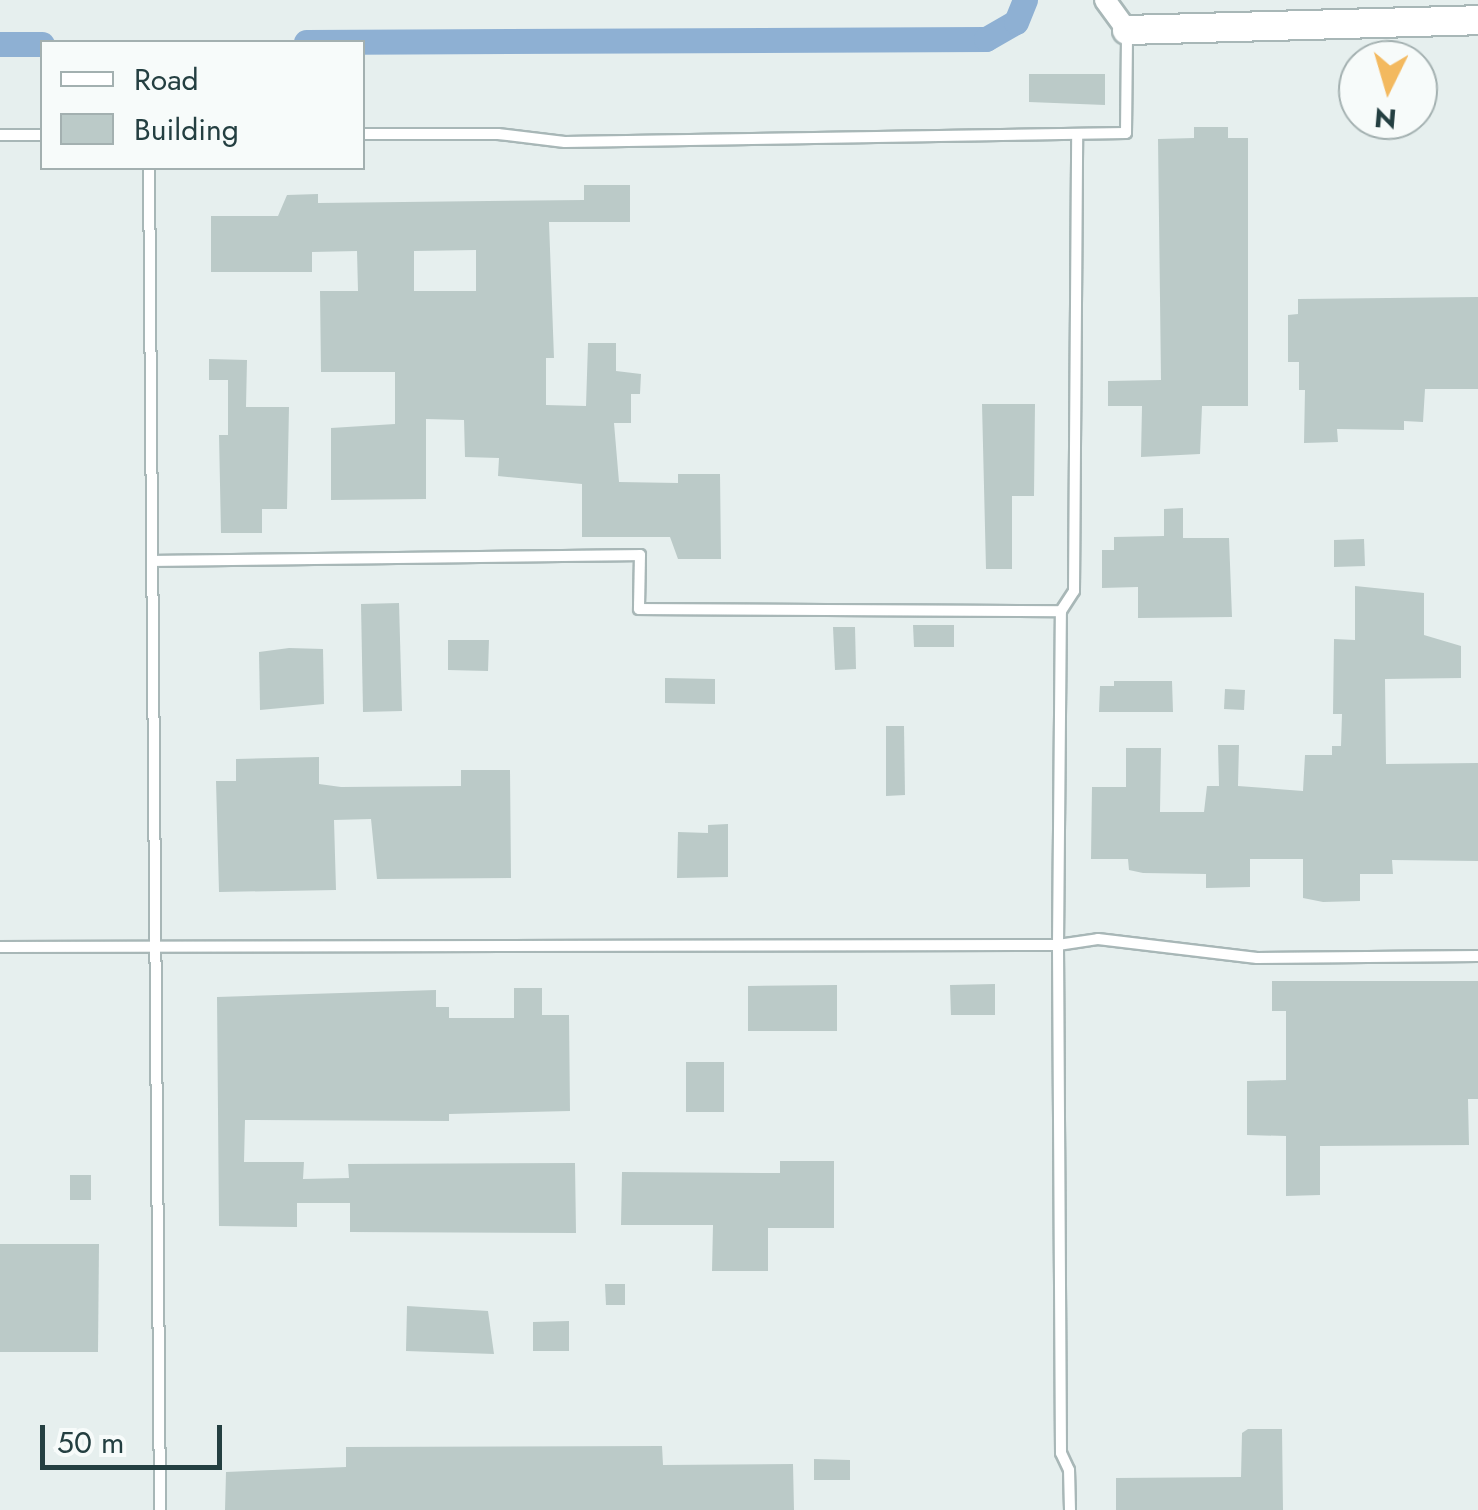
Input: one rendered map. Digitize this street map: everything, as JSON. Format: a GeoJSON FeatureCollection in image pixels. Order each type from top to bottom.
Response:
{"type":"FeatureCollection","features":[{"type":"Feature","properties":{"kind":"street"},"geometry":{"type":"LineString","coordinates":[[1106,0],[1127,30],[1478,20]]}},
{"type":"Feature","properties":{"kind":"lane"},"geometry":{"type":"LineString","coordinates":[[365,134],[498,134],[565,142],[1126,133],[1127,30]]}},
{"type":"Feature","properties":{"kind":"lane"},"geometry":{"type":"LineString","coordinates":[[0,134],[40,134]]}},
{"type":"Feature","properties":{"kind":"lane"},"geometry":{"type":"LineString","coordinates":[[1070,1510],[1069,1470],[1062,1453],[1058,945],[1061,611],[1074,591],[1077,134]]}},
{"type":"Feature","properties":{"kind":"lane"},"geometry":{"type":"LineString","coordinates":[[149,170],[154,561],[152,947],[160,1510]]}},
{"type":"Feature","properties":{"kind":"lane"},"geometry":{"type":"LineString","coordinates":[[154,561],[640,556],[639,609],[1061,611]]}},
{"type":"Feature","properties":{"kind":"lane"},"geometry":{"type":"LineString","coordinates":[[0,947],[1058,945],[1098,939],[1257,958],[1478,956]]}},
{"type":"Feature","properties":{"kind":"building"},"geometry":{"type":"Polygon","coordinates":[[[1029,74],[1105,74],[1105,105],[1029,102],[1029,74]]]}},
{"type":"Feature","properties":{"kind":"building"},"geometry":{"type":"Polygon","coordinates":[[[1194,127],[1228,127],[1228,138],[1248,138],[1248,406],[1202,406],[1200,454],[1141,457],[1142,406],[1108,406],[1108,381],[1161,380],[1158,139],[1194,138],[1194,127]]]}},
{"type":"Feature","properties":{"kind":"building"},"geometry":{"type":"Polygon","coordinates":[[[584,185],[630,185],[630,222],[549,222],[554,358],[546,358],[546,405],[586,406],[588,343],[616,343],[616,371],[641,374],[640,394],[631,394],[631,423],[614,423],[619,482],[678,483],[678,474],[720,474],[721,559],[678,559],[670,537],[582,537],[582,484],[498,476],[499,458],[465,457],[464,420],[426,419],[426,499],[331,500],[331,428],[395,424],[395,372],[321,372],[320,291],[358,291],[357,251],[312,252],[312,272],[211,272],[211,216],[278,216],[287,195],[318,194],[318,203],[584,200],[584,185]],[[476,250],[414,251],[414,291],[476,291],[476,250]]]}},
{"type":"Feature","properties":{"kind":"building"},"geometry":{"type":"Polygon","coordinates":[[[1478,297],[1478,389],[1425,389],[1423,422],[1404,421],[1404,430],[1337,429],[1338,442],[1304,443],[1305,390],[1299,390],[1299,362],[1288,362],[1288,315],[1298,314],[1298,299],[1478,297]]]}},
{"type":"Feature","properties":{"kind":"building"},"geometry":{"type":"Polygon","coordinates":[[[209,359],[247,360],[246,407],[289,407],[287,509],[262,509],[262,533],[221,533],[219,435],[228,435],[228,380],[209,380],[209,359]]]}},
{"type":"Feature","properties":{"kind":"building"},"geometry":{"type":"Polygon","coordinates":[[[982,404],[1035,404],[1034,496],[1012,496],[1012,569],[986,569],[982,404]]]}},
{"type":"Feature","properties":{"kind":"building"},"geometry":{"type":"Polygon","coordinates":[[[1183,508],[1183,538],[1229,538],[1232,617],[1138,618],[1138,587],[1102,588],[1102,550],[1114,550],[1114,537],[1164,536],[1164,509],[1183,508]]]}},
{"type":"Feature","properties":{"kind":"building"},"geometry":{"type":"Polygon","coordinates":[[[1364,539],[1365,566],[1334,567],[1334,540],[1364,539]]]}},
{"type":"Feature","properties":{"kind":"building"},"geometry":{"type":"Polygon","coordinates":[[[1355,586],[1424,593],[1424,635],[1461,646],[1461,678],[1385,679],[1386,764],[1478,763],[1478,861],[1392,860],[1393,874],[1360,874],[1360,901],[1323,902],[1303,898],[1303,859],[1250,859],[1250,887],[1206,888],[1206,874],[1143,873],[1129,870],[1128,859],[1091,859],[1092,787],[1126,787],[1126,748],[1161,748],[1160,812],[1204,812],[1207,786],[1219,786],[1218,745],[1239,745],[1238,786],[1303,791],[1305,755],[1332,755],[1332,746],[1341,746],[1342,714],[1333,714],[1334,639],[1355,640],[1355,586]]]}},
{"type":"Feature","properties":{"kind":"building"},"geometry":{"type":"Polygon","coordinates":[[[399,603],[402,711],[363,712],[361,604],[399,603]]]}},
{"type":"Feature","properties":{"kind":"building"},"geometry":{"type":"Polygon","coordinates":[[[913,625],[954,625],[954,647],[914,647],[913,625]]]}},
{"type":"Feature","properties":{"kind":"building"},"geometry":{"type":"Polygon","coordinates":[[[833,627],[855,627],[856,669],[835,670],[833,627]]]}},
{"type":"Feature","properties":{"kind":"building"},"geometry":{"type":"Polygon","coordinates":[[[448,640],[489,640],[488,671],[448,670],[448,640]]]}},
{"type":"Feature","properties":{"kind":"building"},"geometry":{"type":"Polygon","coordinates":[[[323,649],[324,704],[260,710],[259,652],[323,649]]]}},
{"type":"Feature","properties":{"kind":"building"},"geometry":{"type":"Polygon","coordinates":[[[665,678],[715,679],[715,704],[665,703],[665,678]]]}},
{"type":"Feature","properties":{"kind":"building"},"geometry":{"type":"Polygon","coordinates":[[[1114,681],[1172,681],[1173,712],[1099,712],[1100,686],[1114,686],[1114,681]]]}},
{"type":"Feature","properties":{"kind":"building"},"geometry":{"type":"Polygon","coordinates":[[[1225,689],[1245,690],[1244,710],[1224,709],[1225,689]]]}},
{"type":"Feature","properties":{"kind":"building"},"geometry":{"type":"Polygon","coordinates":[[[886,726],[904,726],[905,795],[886,796],[886,726]]]}},
{"type":"Feature","properties":{"kind":"building"},"geometry":{"type":"Polygon","coordinates":[[[319,757],[319,784],[341,787],[461,786],[461,770],[510,770],[511,878],[377,879],[371,819],[334,820],[336,890],[219,892],[216,781],[236,781],[236,759],[319,757]]]}},
{"type":"Feature","properties":{"kind":"building"},"geometry":{"type":"Polygon","coordinates":[[[728,824],[728,877],[677,878],[678,832],[708,833],[708,825],[728,824]]]}},
{"type":"Feature","properties":{"kind":"building"},"geometry":{"type":"Polygon","coordinates":[[[1272,981],[1478,981],[1478,1099],[1468,1099],[1469,1145],[1320,1146],[1320,1195],[1286,1196],[1286,1136],[1247,1135],[1247,1081],[1286,1080],[1286,1011],[1272,1011],[1272,981]]]}},
{"type":"Feature","properties":{"kind":"building"},"geometry":{"type":"Polygon","coordinates":[[[995,984],[995,1015],[951,1015],[950,985],[995,984]]]}},
{"type":"Feature","properties":{"kind":"building"},"geometry":{"type":"Polygon","coordinates":[[[837,985],[837,1031],[748,1031],[748,986],[837,985]]]}},
{"type":"Feature","properties":{"kind":"building"},"geometry":{"type":"Polygon","coordinates":[[[514,988],[542,988],[542,1015],[569,1015],[570,1111],[449,1114],[449,1121],[245,1120],[244,1162],[304,1162],[303,1179],[349,1178],[348,1164],[575,1163],[576,1233],[350,1232],[350,1203],[297,1203],[297,1227],[219,1226],[217,997],[436,990],[436,1007],[449,1007],[449,1018],[514,1018],[514,988]]]}},
{"type":"Feature","properties":{"kind":"building"},"geometry":{"type":"Polygon","coordinates":[[[686,1062],[724,1062],[724,1112],[686,1112],[686,1062]]]}},
{"type":"Feature","properties":{"kind":"building"},"geometry":{"type":"Polygon","coordinates":[[[780,1161],[834,1161],[834,1228],[768,1228],[768,1271],[712,1271],[713,1225],[621,1225],[622,1172],[780,1173],[780,1161]]]}},
{"type":"Feature","properties":{"kind":"building"},"geometry":{"type":"Polygon","coordinates":[[[70,1175],[91,1175],[91,1200],[70,1200],[70,1175]]]}},
{"type":"Feature","properties":{"kind":"building"},"geometry":{"type":"Polygon","coordinates":[[[0,1244],[99,1244],[98,1352],[0,1352],[0,1244]]]}},
{"type":"Feature","properties":{"kind":"building"},"geometry":{"type":"Polygon","coordinates":[[[605,1284],[625,1284],[625,1305],[606,1305],[605,1284]]]}},
{"type":"Feature","properties":{"kind":"building"},"geometry":{"type":"Polygon","coordinates":[[[407,1306],[488,1311],[494,1354],[406,1351],[407,1306]]]}},
{"type":"Feature","properties":{"kind":"building"},"geometry":{"type":"Polygon","coordinates":[[[569,1321],[569,1351],[533,1351],[533,1322],[569,1321]]]}},
{"type":"Feature","properties":{"kind":"building"},"geometry":{"type":"Polygon","coordinates":[[[1248,1429],[1282,1429],[1283,1510],[1116,1510],[1116,1478],[1241,1477],[1242,1433],[1248,1429]]]}},
{"type":"Feature","properties":{"kind":"building"},"geometry":{"type":"Polygon","coordinates":[[[662,1446],[663,1465],[793,1464],[794,1510],[225,1510],[226,1472],[346,1467],[346,1447],[662,1446]]]}},
{"type":"Feature","properties":{"kind":"building"},"geometry":{"type":"Polygon","coordinates":[[[814,1459],[850,1460],[850,1480],[814,1480],[814,1459]]]}},
{"type":"Feature","properties":{"kind":"waterway"},"geometry":{"type":"LineString","coordinates":[[365,42],[986,39],[1016,22],[1025,0]]}},
{"type":"Feature","properties":{"kind":"waterway"},"geometry":{"type":"LineString","coordinates":[[0,44],[40,44]]}}]}
